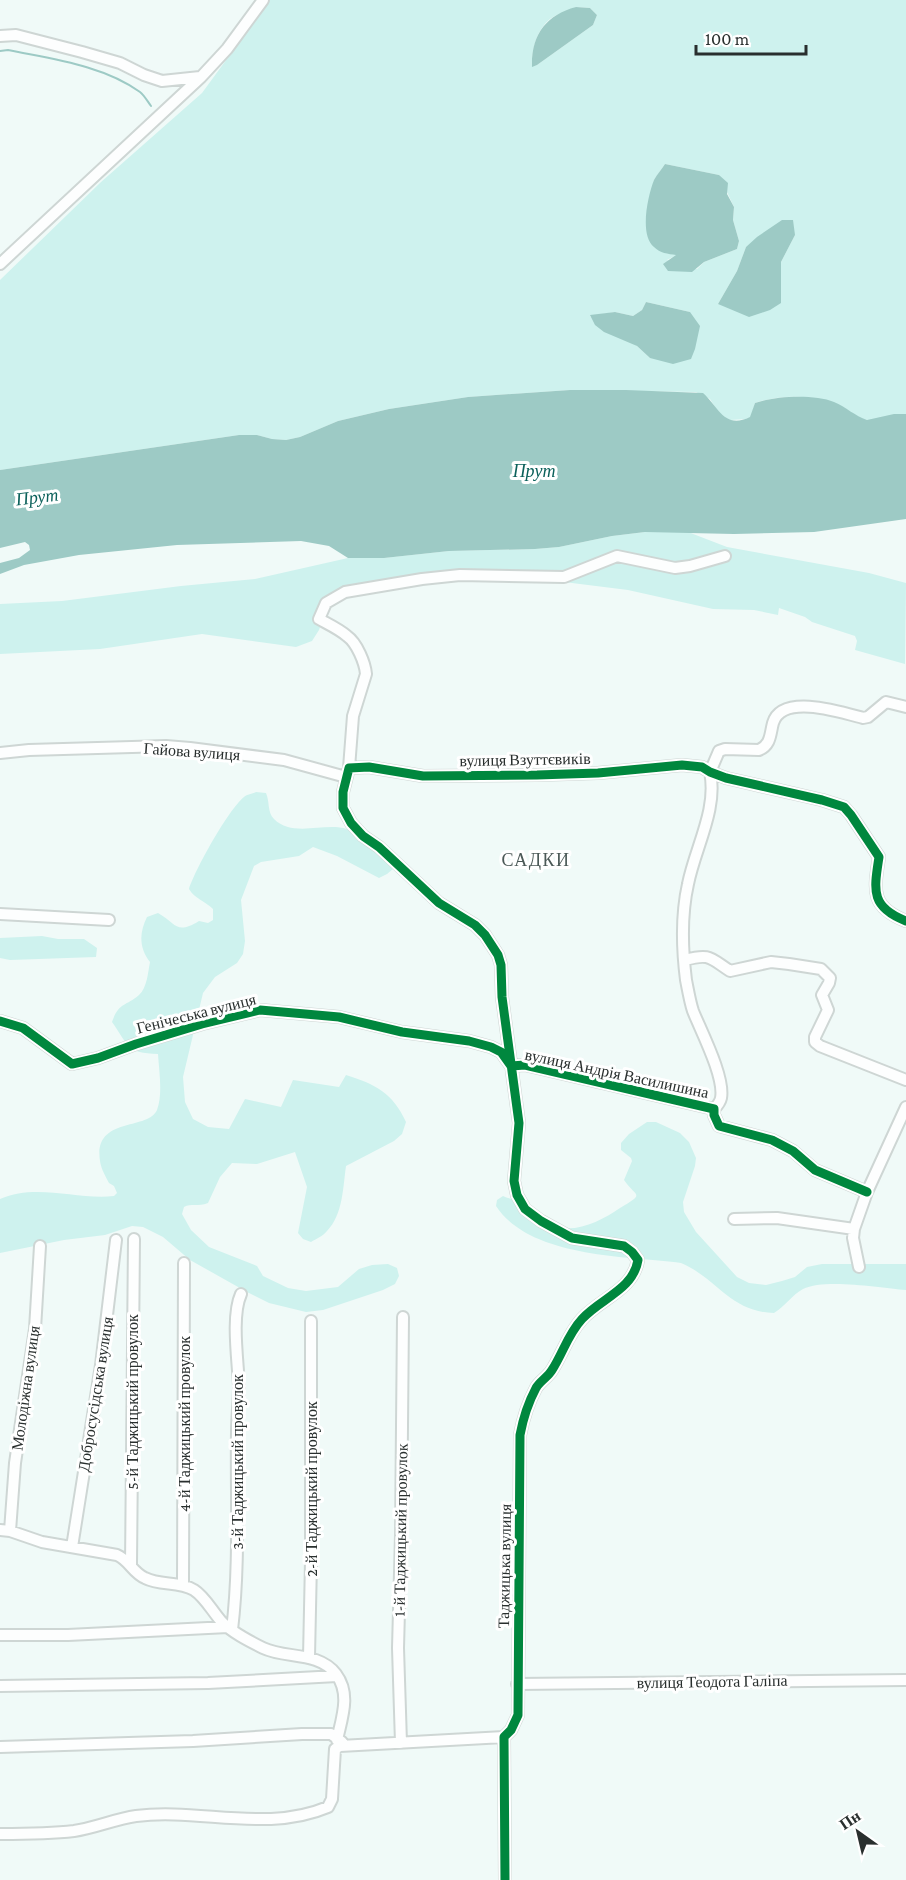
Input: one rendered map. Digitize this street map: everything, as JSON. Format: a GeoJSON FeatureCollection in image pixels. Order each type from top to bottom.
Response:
{"type":"FeatureCollection","features":[{"type":"Feature","properties":{"kind":"street"},"geometry":{"type":"LineString","coordinates":[[0,264],[201,77],[227,49],[263,0]]}},
{"type":"Feature","properties":{"kind":"street"},"geometry":{"type":"LineString","coordinates":[[0,36],[16,35],[82,52],[120,63],[162,81],[201,77]]}},
{"type":"Feature","properties":{"kind":"street"},"geometry":{"type":"LineString","coordinates":[[511,1066],[502,998],[501,965],[498,955],[485,935],[475,925],[439,903],[379,847],[363,836],[351,824],[343,808],[353,716],[366,674],[360,657],[348,636],[319,618],[326,603],[345,592],[432,578],[460,575],[564,577],[617,556],[675,568],[725,556]]}},
{"type":"Feature","properties":{"kind":"street"},"geometry":{"type":"LineString","coordinates":[[714,1109],[722,1097],[714,1061],[692,1008],[686,980],[682,915],[688,882],[710,807],[712,791],[710,772],[719,751],[764,748],[768,743],[777,714],[783,710],[813,707],[862,718],[868,717],[886,702],[906,707]]}},
{"type":"Feature","properties":{"kind":"street","name":"Гайова вулиця"},"geometry":{"type":"LineString","coordinates":[[0,753],[166,746],[284,760],[348,772]]}},
{"type":"Feature","properties":{"kind":"street","name":"вулиця Взуттєвиків"},"geometry":{"type":"LineString","coordinates":[[348,772],[369,767],[423,776],[547,775],[682,765],[702,767],[726,778],[844,807],[879,857],[874,891],[880,906],[893,916],[906,921]]}},
{"type":"Feature","properties":{"kind":"street"},"geometry":{"type":"LineString","coordinates":[[0,914],[109,920]]}},
{"type":"Feature","properties":{"kind":"street"},"geometry":{"type":"LineString","coordinates":[[685,960],[702,955],[718,961],[730,971],[771,962],[821,969],[830,978],[822,995],[828,1010],[815,1037],[815,1042],[906,1080]]}},
{"type":"Feature","properties":{"kind":"street","name":"Генічеська вулиця"},"geometry":{"type":"LineString","coordinates":[[0,1021],[23,1028],[72,1064],[98,1058],[202,1024],[260,1010],[339,1017],[402,1032],[469,1041],[501,1052],[511,1066]]}},
{"type":"Feature","properties":{"kind":"street","name":"вулиця Андрія Василишина"},"geometry":{"type":"LineString","coordinates":[[511,1066],[525,1065],[714,1109],[719,1126],[772,1140],[794,1151],[815,1170],[867,1192]]}},
{"type":"Feature","properties":{"kind":"street","name":"Таджицька вулиця"},"geometry":{"type":"LineString","coordinates":[[505,1880],[504,1737],[511,1730],[518,1715],[520,1435],[525,1413],[537,1386],[551,1372],[571,1334],[591,1310],[623,1286],[636,1268],[638,1260],[624,1246],[613,1243],[591,1243],[572,1238],[525,1209],[517,1195],[514,1181],[519,1123],[511,1066]]}},
{"type":"Feature","properties":{"kind":"street"},"geometry":{"type":"LineString","coordinates":[[859,1267],[854,1229],[867,1192],[906,1107]]}},
{"type":"Feature","properties":{"kind":"street"},"geometry":{"type":"LineString","coordinates":[[734,1219],[777,1218],[854,1229]]}},
{"type":"Feature","properties":{"kind":"street","name":"5-й Таджицький провулок"},"geometry":{"type":"LineString","coordinates":[[131,1565],[134,1239]]}},
{"type":"Feature","properties":{"kind":"street","name":"Добросусідська вулиця"},"geometry":{"type":"LineString","coordinates":[[72,1547],[101,1365],[116,1240]]}},
{"type":"Feature","properties":{"kind":"street","name":"Молодіжна вулиця"},"geometry":{"type":"LineString","coordinates":[[5,1530],[35,1329],[40,1246]]}},
{"type":"Feature","properties":{"kind":"street","name":"4-й Таджицький провулок"},"geometry":{"type":"LineString","coordinates":[[183,1585],[184,1263]]}},
{"type":"Feature","properties":{"kind":"street","name":"3-й Таджицький провулок"},"geometry":{"type":"LineString","coordinates":[[230,1629],[235,1602],[239,1388],[237,1310],[241,1294]]}},
{"type":"Feature","properties":{"kind":"street","name":"1-й Таджицький провулок"},"geometry":{"type":"LineString","coordinates":[[401,1743],[398,1648],[403,1317]]}},
{"type":"Feature","properties":{"kind":"street","name":"2-й Таджицький провулок"},"geometry":{"type":"LineString","coordinates":[[309,1657],[311,1321]]}},
{"type":"Feature","properties":{"kind":"street"},"geometry":{"type":"LineString","coordinates":[[5,1530],[42,1542],[117,1555],[127,1559],[144,1578],[164,1584],[183,1585],[194,1590],[230,1629],[266,1649],[309,1657],[323,1663],[337,1676],[344,1688],[345,1708],[337,1740]]}},
{"type":"Feature","properties":{"kind":"street"},"geometry":{"type":"LineString","coordinates":[[0,1635],[230,1629]]}},
{"type":"Feature","properties":{"kind":"street"},"geometry":{"type":"LineString","coordinates":[[0,1686],[208,1683],[337,1676]]}},
{"type":"Feature","properties":{"kind":"street","name":"вулиця Теодота Галіпа"},"geometry":{"type":"LineString","coordinates":[[517,1684],[906,1680]]}},
{"type":"Feature","properties":{"kind":"street"},"geometry":{"type":"LineString","coordinates":[[0,1747],[193,1741],[302,1734],[331,1734],[348,1745]]}},
{"type":"Feature","properties":{"kind":"street"},"geometry":{"type":"LineString","coordinates":[[0,1834],[76,1831],[136,1816],[178,1814],[266,1821],[312,1814],[328,1808],[332,1799],[335,1749],[340,1746],[504,1737]]}},
{"type":"Feature","properties":{"kind":"shaded area"},"geometry":{"type":"Polygon","coordinates":[[[270,0],[906,0],[906,414],[865,420],[843,407],[823,400],[788,397],[755,403],[751,417],[730,420],[720,415],[710,399],[696,392],[570,390],[468,397],[389,409],[338,421],[300,437],[286,440],[257,435],[239,435],[0,470],[0,280],[101,182],[202,93],[270,0]],[[576,7],[545,23],[538,34],[532,66],[537,65],[593,25],[597,15],[590,8],[576,7]],[[665,164],[654,180],[652,192],[677,255],[667,260],[697,269],[704,262],[737,249],[739,241],[733,220],[734,207],[719,175],[665,164]],[[795,235],[746,247],[737,271],[718,304],[781,303],[781,262],[795,235]],[[646,302],[642,310],[633,316],[615,312],[590,316],[637,346],[650,358],[690,312],[646,302]]]}},
{"type":"Feature","properties":{"kind":"shaded area"},"geometry":{"type":"Polygon","coordinates":[[[645,532],[688,532],[727,547],[869,573],[906,583],[905,664],[855,650],[857,641],[855,636],[779,608],[778,615],[754,610],[713,609],[628,590],[556,581],[490,577],[395,586],[337,601],[326,610],[319,630],[312,641],[296,647],[202,634],[100,649],[0,654],[0,604],[62,601],[255,579],[348,558],[384,558],[449,551],[559,547],[645,532]]]}},
{"type":"Feature","properties":{"kind":"shaded area"},"geometry":{"type":"Polygon","coordinates":[[[256,792],[266,793],[272,816],[282,825],[299,829],[338,827],[347,829],[378,852],[393,869],[379,878],[337,856],[313,847],[299,856],[261,862],[254,866],[241,900],[245,941],[243,954],[237,963],[215,977],[203,993],[183,1077],[185,1102],[193,1119],[208,1127],[229,1129],[245,1099],[281,1107],[293,1080],[339,1087],[346,1075],[382,1091],[395,1104],[406,1122],[402,1134],[394,1141],[346,1166],[336,1217],[325,1233],[311,1242],[303,1239],[298,1233],[307,1187],[295,1152],[257,1164],[232,1163],[220,1177],[208,1203],[184,1207],[182,1214],[191,1230],[209,1247],[257,1266],[263,1276],[288,1288],[306,1291],[338,1287],[359,1269],[388,1264],[397,1268],[399,1276],[395,1284],[323,1310],[306,1312],[269,1303],[190,1260],[163,1237],[143,1227],[132,1226],[105,1235],[64,1240],[0,1253],[0,1199],[28,1192],[100,1197],[114,1196],[117,1193],[101,1167],[100,1147],[105,1137],[113,1131],[152,1116],[157,1110],[160,1097],[158,1054],[140,1052],[129,1047],[112,1022],[120,1008],[139,995],[145,984],[150,962],[142,946],[144,923],[147,917],[158,913],[181,928],[199,921],[208,923],[213,920],[213,909],[189,889],[192,880],[221,827],[237,804],[247,795],[256,792]]]}},
{"type":"Feature","properties":{"kind":"shaded area"},"geometry":{"type":"Polygon","coordinates":[[[42,936],[58,939],[84,939],[97,948],[96,957],[10,960],[0,958],[0,938],[42,936]]]}},
{"type":"Feature","properties":{"kind":"shaded area"},"geometry":{"type":"Polygon","coordinates":[[[647,1122],[656,1122],[680,1133],[689,1142],[696,1158],[683,1202],[684,1212],[696,1232],[737,1277],[749,1283],[766,1285],[795,1277],[807,1267],[822,1264],[906,1264],[906,1290],[825,1284],[799,1291],[774,1313],[759,1311],[735,1301],[694,1269],[681,1263],[607,1256],[555,1245],[532,1236],[511,1223],[496,1206],[497,1200],[503,1196],[526,1203],[542,1219],[561,1228],[582,1227],[602,1219],[636,1197],[624,1180],[632,1161],[621,1150],[621,1143],[629,1134],[647,1122]]]}},
{"type":"Feature","properties":{"kind":"water"},"geometry":{"type":"Polygon","coordinates":[[[576,7],[590,8],[597,15],[593,25],[532,67],[534,45],[542,28],[556,15],[576,7]]]}},
{"type":"Feature","properties":{"kind":"water"},"geometry":{"type":"Polygon","coordinates":[[[665,164],[719,175],[728,183],[727,194],[734,207],[733,220],[739,241],[737,249],[704,262],[692,272],[668,271],[663,264],[676,255],[661,252],[654,247],[649,241],[646,224],[647,205],[652,187],[655,178],[665,164]]]}},
{"type":"Feature","properties":{"kind":"water"},"geometry":{"type":"Polygon","coordinates":[[[782,220],[793,220],[795,235],[781,262],[781,303],[770,310],[749,317],[718,304],[737,271],[746,247],[782,220]]]}},
{"type":"Feature","properties":{"kind":"water"},"geometry":{"type":"Polygon","coordinates":[[[646,302],[690,312],[700,326],[691,359],[673,364],[650,358],[637,346],[604,332],[595,325],[590,315],[615,312],[633,316],[642,310],[646,302]]]}},
{"type":"Feature","properties":{"kind":"water","name":"Прут"},"geometry":{"type":"Polygon","coordinates":[[[570,390],[703,393],[722,415],[734,421],[750,417],[755,403],[795,397],[826,399],[867,420],[894,414],[906,414],[906,519],[814,532],[734,534],[645,532],[559,547],[449,551],[384,558],[348,558],[329,546],[301,541],[177,545],[79,555],[24,565],[0,574],[0,563],[19,558],[30,550],[29,545],[25,542],[0,548],[0,470],[239,435],[257,435],[286,440],[300,437],[338,421],[389,409],[468,397],[570,390]]]}},
{"type":"Feature","properties":{"kind":"waterway"},"geometry":{"type":"LineString","coordinates":[[0,51],[8,50],[59,60],[110,75],[140,92],[151,106]]}},
{"type":"Feature","properties":{"kind":"cycle path"},"geometry":{"type":"LineString","coordinates":[[505,1880],[504,1737],[511,1730],[518,1715],[521,1429],[536,1388],[552,1370],[577,1325],[630,1279],[638,1260],[624,1246],[572,1238],[541,1221],[525,1209],[517,1195],[514,1181],[519,1123],[498,955],[485,935],[475,925],[439,903],[351,823],[343,808],[343,792],[349,768],[369,767],[423,776],[537,775],[598,773],[682,765],[702,767],[726,778],[844,807],[879,857],[876,888],[880,903],[894,916],[906,921]]}},
{"type":"Feature","properties":{"kind":"cycle path"},"geometry":{"type":"LineString","coordinates":[[0,1021],[23,1028],[72,1064],[98,1058],[202,1024],[260,1010],[339,1017],[402,1032],[469,1041],[501,1052],[511,1066],[525,1065],[714,1109],[719,1126],[772,1140],[793,1151],[815,1170],[867,1192]]}},
{"type":"Feature","properties":{"kind":"district","name":"САДКИ"},"geometry":{"type":"Point","coordinates":[536,860]}}]}
